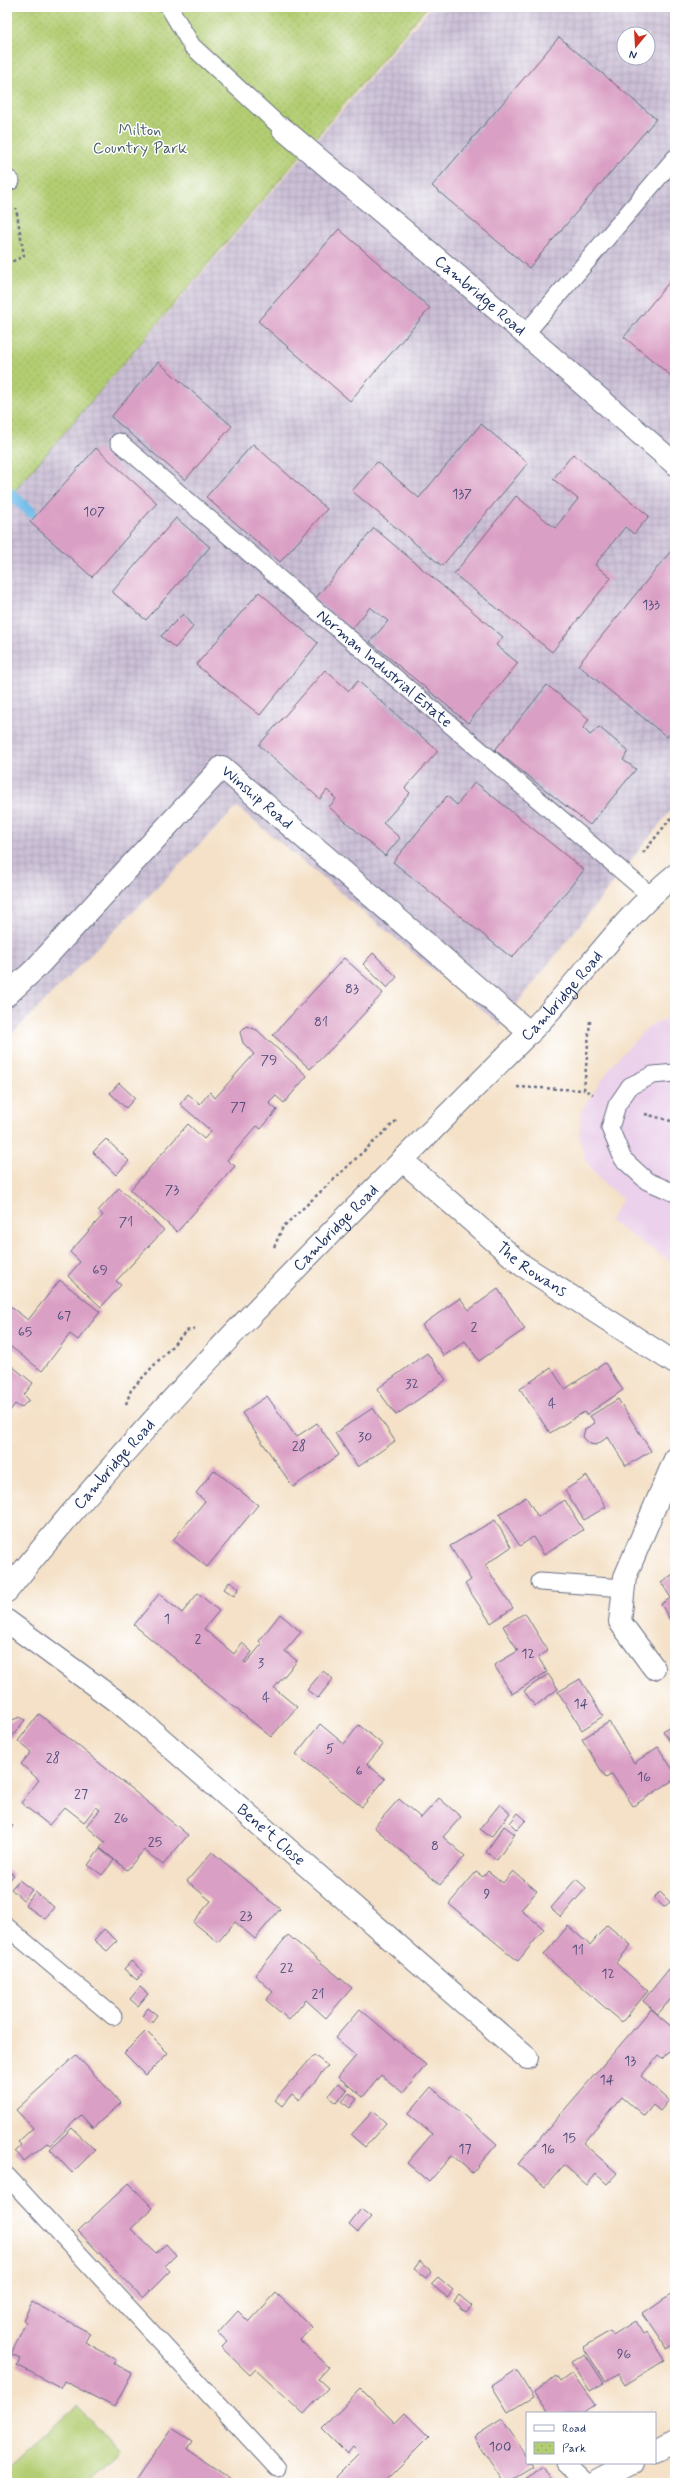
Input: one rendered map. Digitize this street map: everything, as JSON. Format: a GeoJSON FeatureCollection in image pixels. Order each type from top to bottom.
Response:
{"type":"FeatureCollection","features":[{"type":"Feature","properties":{"kind":"street","name":"Cambridge Road"},"geometry":{"type":"LineString","coordinates":[[283,129],[526,334],[675,464]]}},
{"type":"Feature","properties":{"kind":"street","name":"Winship Road"},"geometry":{"type":"LineString","coordinates":[[7,995],[40,963],[222,767],[530,1033]]}},
{"type":"Feature","properties":{"kind":"street","name":"Cambridge Road"},"geometry":{"type":"LineString","coordinates":[[7,1590],[140,1433],[402,1160],[530,1033],[650,895],[675,875]]}},
{"type":"Feature","properties":{"kind":"street","name":"The Rowans"},"geometry":{"type":"LineString","coordinates":[[402,1160],[522,1265],[675,1363]]}},
{"type":"Feature","properties":{"kind":"street"},"geometry":{"type":"LineString","coordinates":[[654,1668],[620,1622],[625,1578],[675,1459]]}},
{"type":"Feature","properties":{"kind":"street","name":"Bene't Close"},"geometry":{"type":"LineString","coordinates":[[7,1621],[127,1709],[527,2058]]}},
{"type":"Feature","properties":{"kind":"street"},"geometry":{"type":"LineString","coordinates":[[656,2450],[675,2440]]}},
{"type":"Feature","properties":{"kind":"street"},"geometry":{"type":"LineString","coordinates":[[594,2483],[630,2464]]}},
{"type":"Feature","properties":{"kind":"lane"},"geometry":{"type":"LineString","coordinates":[[169,7],[192,46],[283,129]]}},
{"type":"Feature","properties":{"kind":"lane"},"geometry":{"type":"LineString","coordinates":[[526,334],[675,158]]}},
{"type":"Feature","properties":{"kind":"lane","name":"Norman Industrial Estate"},"geometry":{"type":"LineString","coordinates":[[119,442],[650,895]]}},
{"type":"Feature","properties":{"kind":"lane"},"geometry":{"type":"LineString","coordinates":[[675,1073],[653,1075],[630,1086],[617,1105],[610,1128],[623,1159],[646,1180],[675,1193]]}},
{"type":"Feature","properties":{"kind":"lane"},"geometry":{"type":"LineString","coordinates":[[540,1582],[624,1588]]}},
{"type":"Feature","properties":{"kind":"lane"},"geometry":{"type":"LineString","coordinates":[[7,1927],[113,2016]]}},
{"type":"Feature","properties":{"kind":"lane"},"geometry":{"type":"LineString","coordinates":[[7,2176],[277,2468]]}},
{"type":"Feature","properties":{"kind":"lane"},"geometry":{"type":"LineString","coordinates":[[566,2464],[586,2483]]}},
{"type":"Feature","properties":{"kind":"path"},"geometry":{"type":"LineString","coordinates":[[7,264],[24,256],[9,179]]}},
{"type":"Feature","properties":{"kind":"path"},"geometry":{"type":"LineString","coordinates":[[511,1087],[584,1090]]}},
{"type":"Feature","properties":{"kind":"shaded area"},"geometry":{"type":"Polygon","coordinates":[[[431,7],[675,7],[675,805],[500,1025],[237,807],[7,1039],[7,500],[431,7]]]}},
{"type":"Feature","properties":{"kind":"shaded area"},"geometry":{"type":"Polygon","coordinates":[[[675,1014],[675,1264],[609,1221],[623,1199],[600,1180],[585,1160],[579,1134],[582,1109],[615,1061],[648,1027],[675,1014]]]}},
{"type":"Feature","properties":{"kind":"green space","name":"Milton Country Park"},"geometry":{"type":"Polygon","coordinates":[[[7,7],[427,7],[7,500],[7,7]]]}},
{"type":"Feature","properties":{"kind":"green space"},"geometry":{"type":"Polygon","coordinates":[[[77,2406],[119,2453],[86,2483],[7,2483],[7,2469],[77,2406]]]}},
{"type":"Feature","properties":{"kind":"building"},"geometry":{"type":"Polygon","coordinates":[[[559,37],[656,119],[529,268],[432,186],[559,37]]]}},
{"type":"Feature","properties":{"kind":"building"},"geometry":{"type":"Polygon","coordinates":[[[339,229],[430,308],[350,401],[258,321],[339,229]]]}},
{"type":"Feature","properties":{"kind":"building"},"geometry":{"type":"Polygon","coordinates":[[[675,275],[675,379],[624,337],[675,275]]]}},
{"type":"Feature","properties":{"kind":"building"},"geometry":{"type":"Polygon","coordinates":[[[158,362],[232,426],[185,480],[111,417],[158,362]]]}},
{"type":"Feature","properties":{"kind":"building"},"geometry":{"type":"Polygon","coordinates":[[[481,424],[528,463],[442,566],[352,491],[377,462],[419,498],[481,424]]]}},
{"type":"Feature","properties":{"kind":"building"},"geometry":{"type":"Polygon","coordinates":[[[253,444],[327,509],[280,562],[206,497],[253,444]]]}},
{"type":"Feature","properties":{"kind":"building"},"geometry":{"type":"Polygon","coordinates":[[[96,448],[157,503],[92,577],[30,522],[96,448]]]}},
{"type":"Feature","properties":{"kind":"building"},"geometry":{"type":"Polygon","coordinates":[[[573,454],[649,516],[634,534],[625,527],[595,565],[611,578],[552,652],[454,574],[516,496],[555,528],[578,499],[553,479],[573,454]]]}},
{"type":"Feature","properties":{"kind":"building"},"geometry":{"type":"Polygon","coordinates":[[[176,518],[210,547],[146,620],[112,592],[176,518]]]}},
{"type":"Feature","properties":{"kind":"building"},"geometry":{"type":"Polygon","coordinates":[[[374,528],[503,637],[496,645],[518,663],[468,723],[370,642],[388,621],[370,607],[352,629],[315,599],[374,528]]]}},
{"type":"Feature","properties":{"kind":"building"},"geometry":{"type":"Polygon","coordinates":[[[675,546],[675,728],[667,737],[578,665],[675,546]]]}},
{"type":"Feature","properties":{"kind":"building"},"geometry":{"type":"Polygon","coordinates":[[[259,592],[318,643],[260,715],[196,665],[259,592]]]}},
{"type":"Feature","properties":{"kind":"building"},"geometry":{"type":"Polygon","coordinates":[[[183,614],[193,627],[175,648],[161,636],[183,614]]]}},
{"type":"Feature","properties":{"kind":"building"},"geometry":{"type":"Polygon","coordinates":[[[325,670],[349,691],[358,681],[438,751],[405,788],[410,793],[383,823],[400,838],[385,856],[329,807],[336,799],[327,790],[320,799],[259,745],[325,670]]]}},
{"type":"Feature","properties":{"kind":"building"},"geometry":{"type":"Polygon","coordinates":[[[547,685],[589,719],[583,728],[590,735],[599,727],[628,751],[623,760],[636,769],[590,825],[495,750],[547,685]]]}},
{"type":"Feature","properties":{"kind":"building"},"geometry":{"type":"Polygon","coordinates":[[[475,782],[584,870],[512,958],[393,862],[447,796],[457,805],[475,782]]]}},
{"type":"Feature","properties":{"kind":"building"},"geometry":{"type":"Polygon","coordinates":[[[373,953],[397,977],[387,988],[363,964],[373,953]]]}},
{"type":"Feature","properties":{"kind":"building"},"geometry":{"type":"Polygon","coordinates":[[[344,958],[383,993],[335,1045],[310,1069],[273,1035],[344,958]]]}},
{"type":"Feature","properties":{"kind":"building"},"geometry":{"type":"Polygon","coordinates":[[[246,1026],[257,1030],[307,1076],[284,1103],[276,1096],[269,1103],[277,1110],[261,1129],[257,1126],[227,1160],[235,1166],[177,1232],[130,1190],[188,1124],[204,1139],[211,1131],[180,1104],[188,1094],[200,1104],[210,1092],[215,1098],[254,1054],[243,1043],[240,1032],[246,1026]]]}},
{"type":"Feature","properties":{"kind":"building"},"geometry":{"type":"Polygon","coordinates":[[[119,1083],[135,1098],[126,1108],[110,1093],[119,1083]]]}},
{"type":"Feature","properties":{"kind":"building"},"geometry":{"type":"Polygon","coordinates":[[[106,1139],[129,1161],[116,1175],[93,1152],[106,1139]]]}},
{"type":"Feature","properties":{"kind":"building"},"geometry":{"type":"Polygon","coordinates":[[[119,1188],[164,1230],[116,1281],[121,1285],[101,1307],[68,1276],[80,1262],[70,1252],[103,1215],[98,1211],[119,1188]]]}},
{"type":"Feature","properties":{"kind":"building"},"geometry":{"type":"Polygon","coordinates":[[[60,1280],[100,1312],[78,1340],[70,1334],[42,1371],[7,1344],[7,1304],[28,1320],[60,1280]]]}},
{"type":"Feature","properties":{"kind":"building"},"geometry":{"type":"Polygon","coordinates":[[[498,1289],[525,1329],[479,1361],[465,1341],[444,1356],[422,1325],[460,1298],[469,1310],[498,1289]]]}},
{"type":"Feature","properties":{"kind":"building"},"geometry":{"type":"Polygon","coordinates":[[[427,1353],[446,1380],[396,1415],[377,1389],[427,1353]]]}},
{"type":"Feature","properties":{"kind":"building"},"geometry":{"type":"Polygon","coordinates":[[[7,1362],[33,1383],[24,1395],[29,1400],[21,1408],[15,1404],[7,1415],[7,1362]]]}},
{"type":"Feature","properties":{"kind":"building"},"geometry":{"type":"Polygon","coordinates":[[[605,1363],[623,1390],[586,1415],[584,1412],[550,1433],[520,1389],[551,1368],[565,1389],[605,1363]]]}},
{"type":"Feature","properties":{"kind":"building"},"geometry":{"type":"Polygon","coordinates":[[[267,1396],[296,1437],[317,1423],[339,1455],[293,1487],[242,1413],[267,1396]]]}},
{"type":"Feature","properties":{"kind":"building"},"geometry":{"type":"Polygon","coordinates":[[[618,1399],[651,1451],[626,1466],[608,1437],[596,1445],[590,1444],[583,1437],[585,1429],[595,1423],[590,1416],[618,1399]]]}},
{"type":"Feature","properties":{"kind":"building"},"geometry":{"type":"Polygon","coordinates":[[[373,1408],[395,1441],[358,1467],[335,1433],[373,1408]]]}},
{"type":"Feature","properties":{"kind":"building"},"geometry":{"type":"Polygon","coordinates":[[[214,1470],[258,1505],[207,1567],[173,1540],[205,1501],[196,1493],[214,1470]]]}},
{"type":"Feature","properties":{"kind":"building"},"geometry":{"type":"Polygon","coordinates":[[[587,1476],[606,1507],[584,1520],[565,1490],[587,1476]]]}},
{"type":"Feature","properties":{"kind":"building"},"geometry":{"type":"Polygon","coordinates":[[[526,1497],[538,1517],[565,1500],[583,1530],[544,1555],[533,1537],[520,1546],[499,1514],[526,1497]]]}},
{"type":"Feature","properties":{"kind":"building"},"geometry":{"type":"Polygon","coordinates":[[[495,1520],[511,1547],[485,1565],[513,1608],[491,1623],[465,1584],[471,1580],[450,1546],[495,1520]]]}},
{"type":"Feature","properties":{"kind":"building"},"geometry":{"type":"Polygon","coordinates":[[[675,1573],[675,1622],[672,1624],[661,1604],[671,1598],[661,1582],[675,1573]]]}},
{"type":"Feature","properties":{"kind":"building"},"geometry":{"type":"Polygon","coordinates":[[[230,1581],[239,1588],[234,1596],[224,1589],[230,1581]]]}},
{"type":"Feature","properties":{"kind":"building"},"geometry":{"type":"Polygon","coordinates":[[[198,1593],[219,1611],[204,1629],[234,1654],[242,1643],[252,1652],[244,1662],[246,1663],[262,1644],[259,1641],[280,1614],[301,1632],[285,1651],[297,1661],[274,1688],[297,1707],[271,1737],[134,1625],[159,1594],[182,1613],[198,1593]]]}},
{"type":"Feature","properties":{"kind":"building"},"geometry":{"type":"Polygon","coordinates":[[[525,1613],[548,1651],[538,1657],[547,1672],[512,1694],[494,1665],[518,1651],[503,1626],[525,1613]]]}},
{"type":"Feature","properties":{"kind":"building"},"geometry":{"type":"Polygon","coordinates":[[[323,1671],[333,1679],[318,1698],[307,1690],[323,1671]]]}},
{"type":"Feature","properties":{"kind":"building"},"geometry":{"type":"Polygon","coordinates":[[[548,1674],[558,1689],[535,1706],[524,1691],[548,1674]]]}},
{"type":"Feature","properties":{"kind":"building"},"geometry":{"type":"Polygon","coordinates":[[[580,1679],[603,1716],[582,1730],[558,1692],[580,1679]]]}},
{"type":"Feature","properties":{"kind":"building"},"geometry":{"type":"Polygon","coordinates":[[[39,1714],[188,1835],[163,1865],[144,1850],[127,1870],[100,1848],[105,1842],[86,1826],[100,1810],[96,1807],[84,1822],[65,1807],[49,1825],[21,1803],[39,1780],[21,1764],[31,1752],[18,1741],[39,1714]]]}},
{"type":"Feature","properties":{"kind":"building"},"geometry":{"type":"Polygon","coordinates":[[[20,1717],[25,1720],[7,1743],[7,1722],[20,1717]]]}},
{"type":"Feature","properties":{"kind":"building"},"geometry":{"type":"Polygon","coordinates":[[[609,1722],[634,1763],[658,1747],[675,1773],[675,1779],[633,1806],[612,1774],[606,1778],[582,1739],[609,1722]]]}},
{"type":"Feature","properties":{"kind":"building"},"geometry":{"type":"Polygon","coordinates":[[[675,1722],[675,1749],[663,1731],[675,1722]]]}},
{"type":"Feature","properties":{"kind":"building"},"geometry":{"type":"Polygon","coordinates":[[[320,1724],[344,1744],[359,1725],[383,1745],[367,1764],[385,1779],[362,1807],[296,1754],[320,1724]]]}},
{"type":"Feature","properties":{"kind":"building"},"geometry":{"type":"Polygon","coordinates":[[[439,1798],[461,1817],[443,1837],[465,1856],[440,1885],[374,1827],[399,1799],[421,1818],[439,1798]]]}},
{"type":"Feature","properties":{"kind":"building"},"geometry":{"type":"Polygon","coordinates":[[[500,1804],[510,1813],[491,1837],[480,1829],[500,1804]]]}},
{"type":"Feature","properties":{"kind":"building"},"geometry":{"type":"Polygon","coordinates":[[[518,1813],[526,1820],[517,1830],[510,1823],[518,1813]]]}},
{"type":"Feature","properties":{"kind":"building"},"geometry":{"type":"Polygon","coordinates":[[[7,1820],[13,1826],[7,1833],[7,1820]]]}},
{"type":"Feature","properties":{"kind":"building"},"geometry":{"type":"Polygon","coordinates":[[[504,1826],[515,1834],[497,1860],[486,1852],[504,1826]]]}},
{"type":"Feature","properties":{"kind":"building"},"geometry":{"type":"Polygon","coordinates":[[[100,1849],[114,1860],[102,1875],[88,1865],[100,1849]]]}},
{"type":"Feature","properties":{"kind":"building"},"geometry":{"type":"Polygon","coordinates":[[[212,1852],[280,1909],[255,1939],[235,1922],[218,1942],[193,1922],[211,1901],[187,1881],[212,1852]]]}},
{"type":"Feature","properties":{"kind":"building"},"geometry":{"type":"Polygon","coordinates":[[[7,1870],[14,1875],[7,1883],[7,1870]]]}},
{"type":"Feature","properties":{"kind":"building"},"geometry":{"type":"Polygon","coordinates":[[[488,1871],[503,1883],[513,1871],[537,1891],[521,1910],[544,1929],[518,1961],[449,1904],[476,1872],[483,1877],[488,1871]]]}},
{"type":"Feature","properties":{"kind":"building"},"geometry":{"type":"Polygon","coordinates":[[[576,1879],[586,1888],[561,1917],[551,1908],[576,1879]]]}},
{"type":"Feature","properties":{"kind":"building"},"geometry":{"type":"Polygon","coordinates":[[[19,1880],[32,1890],[23,1900],[11,1889],[19,1880]]]}},
{"type":"Feature","properties":{"kind":"building"},"geometry":{"type":"Polygon","coordinates":[[[35,1892],[54,1907],[45,1919],[25,1905],[35,1892]]]}},
{"type":"Feature","properties":{"kind":"building"},"geometry":{"type":"Polygon","coordinates":[[[660,1892],[670,1902],[664,1907],[654,1898],[660,1892]]]}},
{"type":"Feature","properties":{"kind":"building"},"geometry":{"type":"Polygon","coordinates":[[[607,1925],[631,1945],[616,1963],[648,1991],[622,2022],[544,1955],[568,1926],[590,1945],[607,1925]]]}},
{"type":"Feature","properties":{"kind":"building"},"geometry":{"type":"Polygon","coordinates":[[[104,1929],[117,1941],[107,1951],[94,1940],[104,1929]]]}},
{"type":"Feature","properties":{"kind":"building"},"geometry":{"type":"Polygon","coordinates":[[[288,1935],[352,1988],[326,2018],[306,2000],[289,2020],[266,2000],[273,1992],[255,1975],[288,1935]]]}},
{"type":"Feature","properties":{"kind":"building"},"geometry":{"type":"Polygon","coordinates":[[[131,1961],[144,1972],[137,1980],[124,1969],[131,1961]]]}},
{"type":"Feature","properties":{"kind":"building"},"geometry":{"type":"Polygon","coordinates":[[[673,1964],[675,1994],[658,2014],[643,2001],[673,1964]]]}},
{"type":"Feature","properties":{"kind":"building"},"geometry":{"type":"Polygon","coordinates":[[[140,1987],[148,1994],[138,2006],[130,1999],[140,1987]]]}},
{"type":"Feature","properties":{"kind":"building"},"geometry":{"type":"Polygon","coordinates":[[[148,2008],[157,2015],[151,2023],[142,2016],[148,2008]]]}},
{"type":"Feature","properties":{"kind":"building"},"geometry":{"type":"Polygon","coordinates":[[[360,2009],[426,2065],[403,2093],[381,2075],[363,2097],[338,2077],[356,2056],[335,2038],[360,2009]]]}},
{"type":"Feature","properties":{"kind":"building"},"geometry":{"type":"Polygon","coordinates":[[[651,2009],[675,2030],[675,2044],[662,2059],[658,2056],[641,2076],[669,2100],[660,2111],[653,2105],[644,2116],[622,2097],[583,2143],[617,2173],[607,2184],[596,2174],[587,2185],[564,2165],[545,2187],[518,2164],[651,2009]]]}},
{"type":"Feature","properties":{"kind":"building"},"geometry":{"type":"Polygon","coordinates":[[[146,2031],[168,2053],[146,2075],[124,2053],[146,2031]]]}},
{"type":"Feature","properties":{"kind":"building"},"geometry":{"type":"Polygon","coordinates":[[[76,2055],[121,2103],[93,2128],[81,2115],[50,2145],[47,2143],[24,2161],[15,2151],[21,2145],[18,2142],[33,2128],[16,2110],[76,2055]]]}},
{"type":"Feature","properties":{"kind":"building"},"geometry":{"type":"Polygon","coordinates":[[[314,2055],[328,2066],[299,2100],[292,2094],[282,2106],[275,2100],[314,2055]]]}},
{"type":"Feature","properties":{"kind":"building"},"geometry":{"type":"Polygon","coordinates":[[[338,2083],[347,2090],[337,2103],[328,2096],[338,2083]]]}},
{"type":"Feature","properties":{"kind":"building"},"geometry":{"type":"Polygon","coordinates":[[[431,2087],[497,2144],[472,2173],[452,2155],[429,2182],[407,2163],[432,2134],[408,2114],[431,2087]]]}},
{"type":"Feature","properties":{"kind":"building"},"geometry":{"type":"Polygon","coordinates":[[[349,2093],[357,2099],[350,2108],[342,2102],[349,2093]]]}},
{"type":"Feature","properties":{"kind":"building"},"geometry":{"type":"Polygon","coordinates":[[[373,2111],[386,2123],[365,2147],[351,2135],[373,2111]]]}},
{"type":"Feature","properties":{"kind":"building"},"geometry":{"type":"Polygon","coordinates":[[[72,2128],[95,2150],[72,2173],[50,2149],[72,2128]]]}},
{"type":"Feature","properties":{"kind":"building"},"geometry":{"type":"Polygon","coordinates":[[[129,2183],[153,2208],[131,2229],[156,2253],[166,2244],[176,2255],[165,2266],[170,2271],[143,2298],[78,2231],[129,2183]]]}},
{"type":"Feature","properties":{"kind":"building"},"geometry":{"type":"Polygon","coordinates":[[[361,2209],[371,2217],[358,2232],[349,2224],[361,2209]]]}},
{"type":"Feature","properties":{"kind":"building"},"geometry":{"type":"Polygon","coordinates":[[[420,2261],[431,2271],[426,2278],[414,2269],[420,2261]]]}},
{"type":"Feature","properties":{"kind":"building"},"geometry":{"type":"Polygon","coordinates":[[[438,2277],[453,2290],[447,2297],[431,2284],[438,2277]]]}},
{"type":"Feature","properties":{"kind":"building"},"geometry":{"type":"Polygon","coordinates":[[[675,2292],[675,2344],[667,2349],[643,2314],[675,2292]]]}},
{"type":"Feature","properties":{"kind":"building"},"geometry":{"type":"Polygon","coordinates":[[[276,2293],[312,2327],[300,2340],[329,2367],[318,2379],[328,2388],[304,2414],[256,2369],[250,2375],[221,2347],[227,2341],[218,2333],[238,2311],[249,2322],[276,2293]]]}},
{"type":"Feature","properties":{"kind":"building"},"geometry":{"type":"Polygon","coordinates":[[[459,2295],[472,2306],[466,2312],[454,2301],[459,2295]]]}},
{"type":"Feature","properties":{"kind":"building"},"geometry":{"type":"Polygon","coordinates":[[[32,2302],[90,2333],[85,2342],[116,2359],[113,2363],[132,2373],[114,2407],[64,2381],[61,2388],[17,2365],[20,2358],[11,2354],[26,2322],[23,2320],[32,2302]]]}},
{"type":"Feature","properties":{"kind":"building"},"geometry":{"type":"Polygon","coordinates":[[[635,2321],[643,2334],[647,2332],[665,2360],[625,2385],[618,2374],[606,2382],[583,2347],[610,2331],[613,2335],[635,2321]]]}},
{"type":"Feature","properties":{"kind":"building"},"geometry":{"type":"Polygon","coordinates":[[[585,2354],[604,2383],[590,2391],[571,2362],[585,2354]]]}},
{"type":"Feature","properties":{"kind":"building"},"geometry":{"type":"Polygon","coordinates":[[[516,2370],[533,2397],[508,2412],[492,2386],[516,2370]]]}},
{"type":"Feature","properties":{"kind":"building"},"geometry":{"type":"Polygon","coordinates":[[[572,2373],[595,2405],[584,2412],[548,2412],[534,2392],[556,2376],[560,2382],[572,2373]]]}},
{"type":"Feature","properties":{"kind":"building"},"geometry":{"type":"Polygon","coordinates":[[[361,2389],[395,2423],[405,2413],[429,2437],[383,2483],[343,2483],[336,2476],[359,2453],[353,2447],[347,2454],[322,2429],[361,2389]]]}},
{"type":"Feature","properties":{"kind":"building"},"geometry":{"type":"Polygon","coordinates":[[[502,2419],[526,2455],[526,2464],[532,2464],[533,2467],[507,2483],[504,2483],[474,2437],[502,2419]]]}},
{"type":"Feature","properties":{"kind":"building"},"geometry":{"type":"Polygon","coordinates":[[[172,2428],[192,2441],[187,2449],[237,2483],[134,2483],[172,2428]]]}},
{"type":"Feature","properties":{"kind":"building"},"geometry":{"type":"Polygon","coordinates":[[[543,2467],[553,2483],[518,2483],[543,2467]]]}},
{"type":"Feature","properties":{"kind":"waterway"},"geometry":{"type":"LineString","coordinates":[[7,491],[31,512]]}}]}
